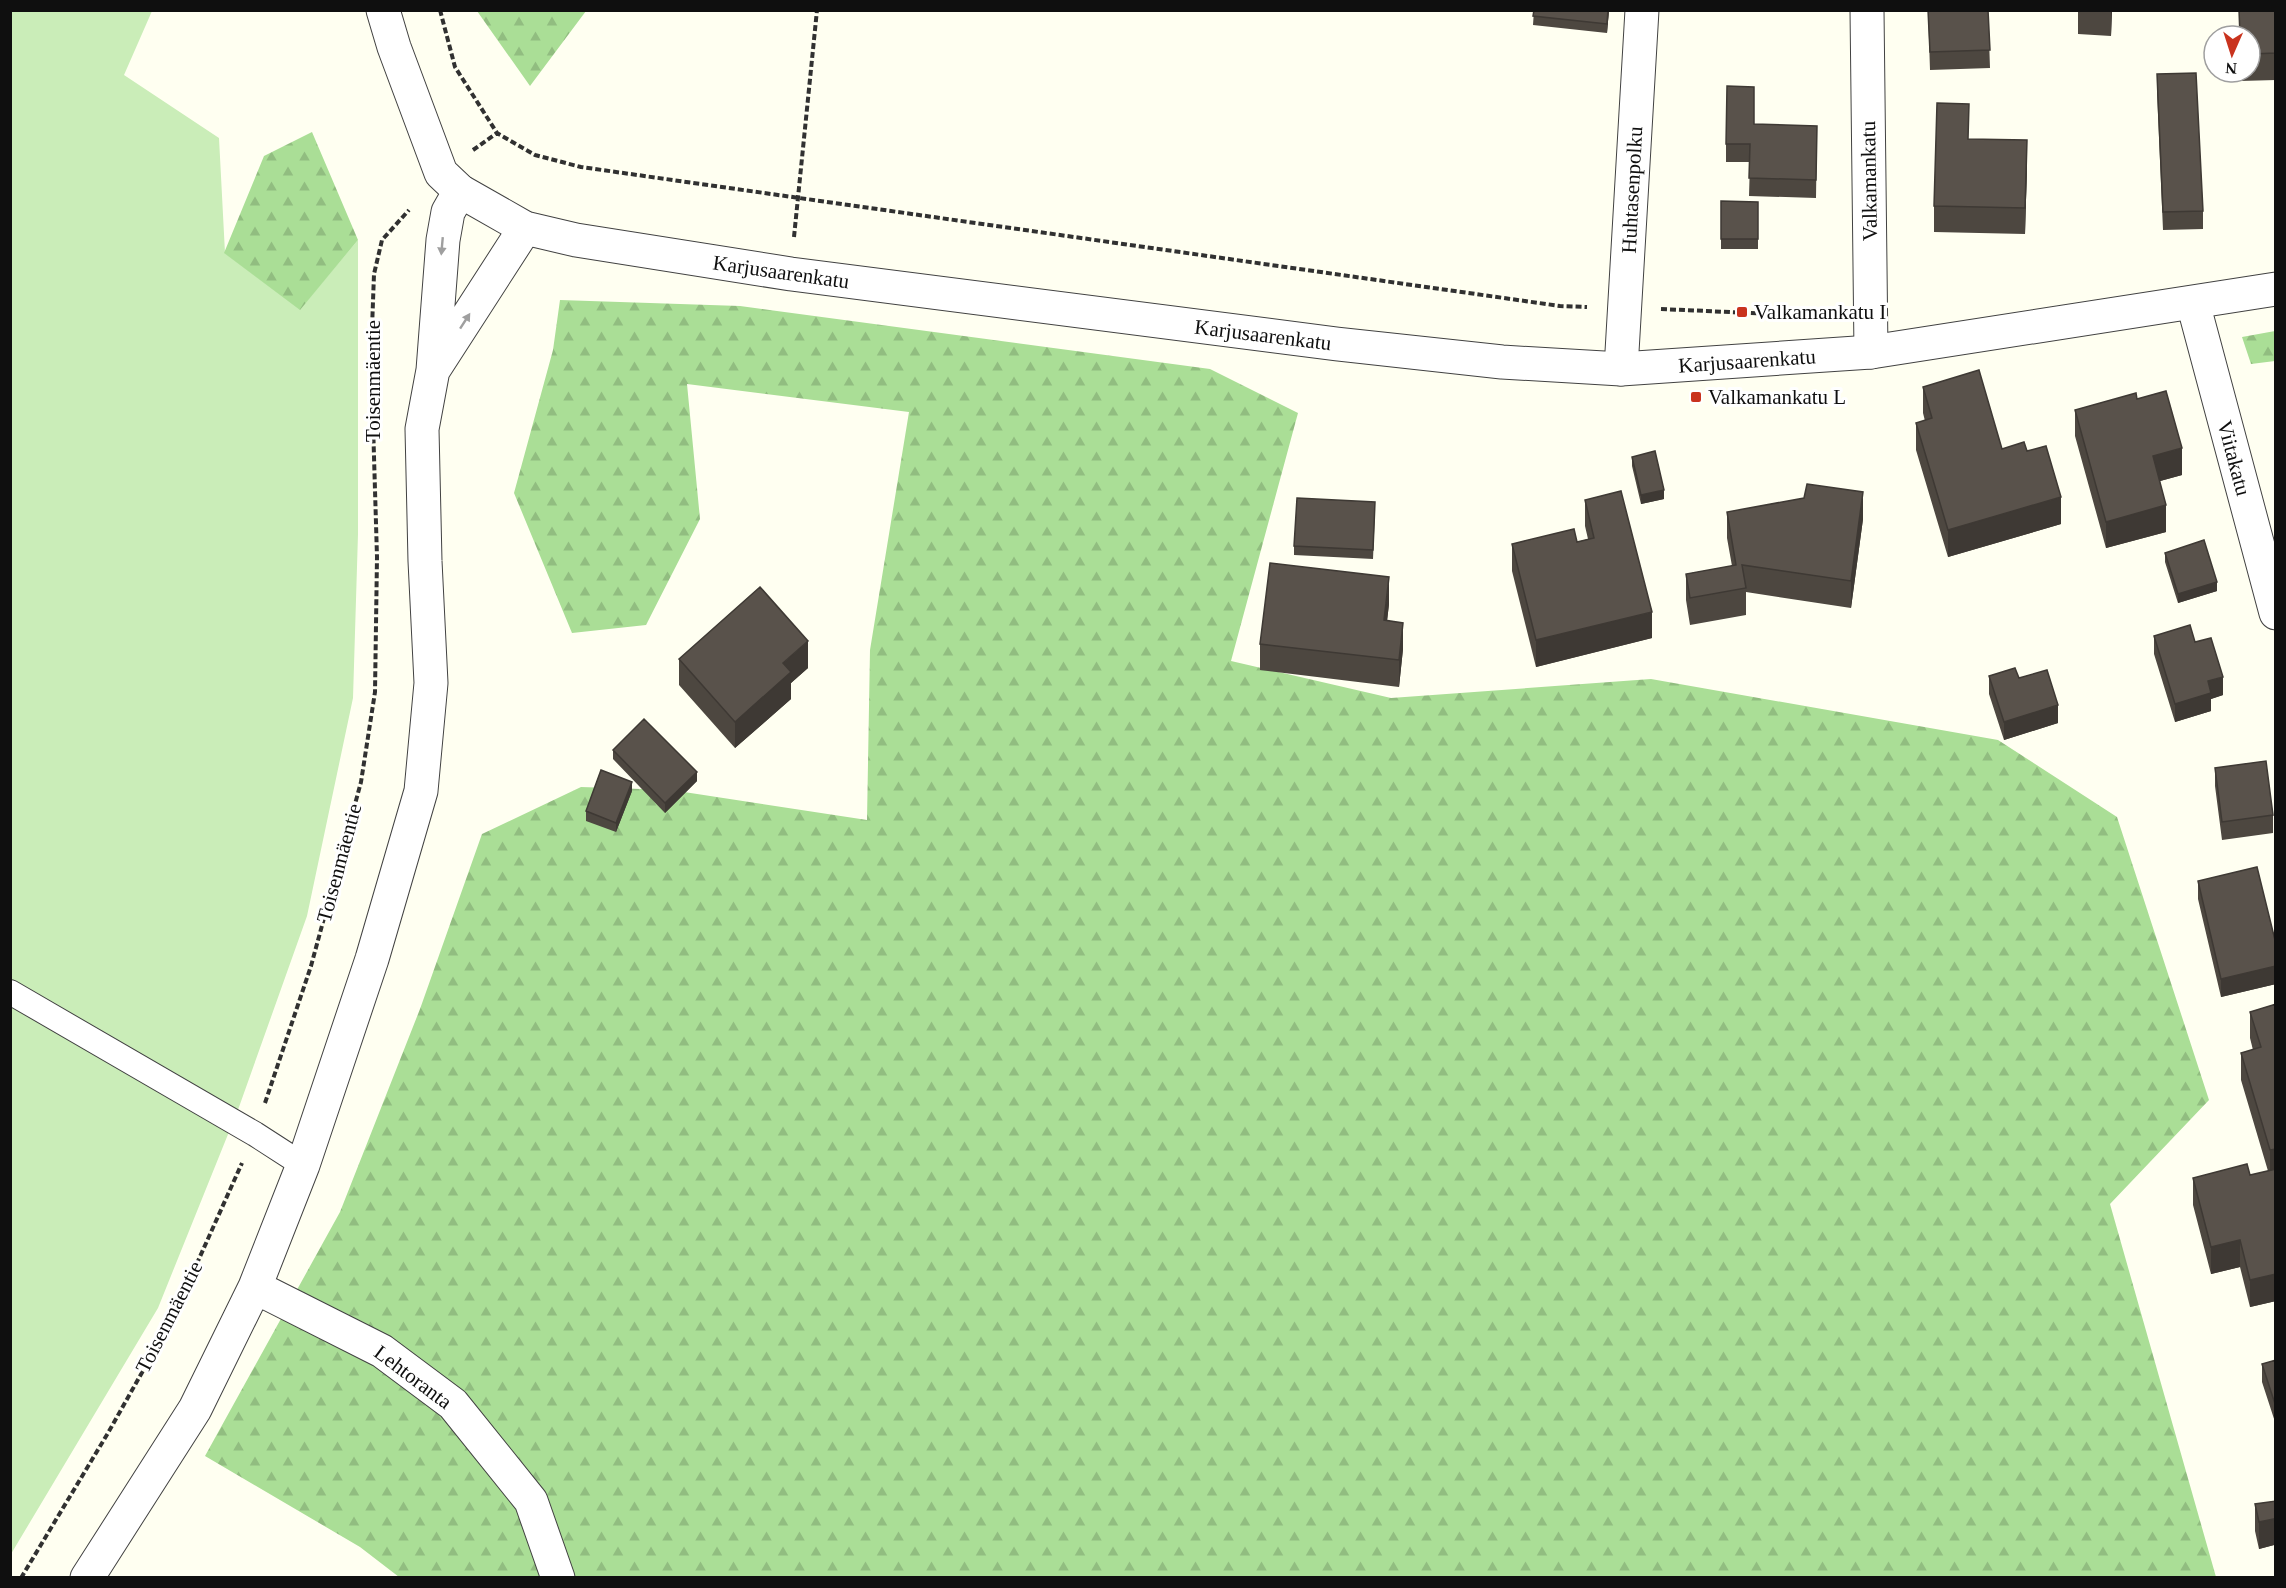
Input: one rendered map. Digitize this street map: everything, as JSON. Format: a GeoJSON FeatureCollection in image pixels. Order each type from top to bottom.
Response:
{"type":"FeatureCollection","features":[{"type":"Feature","properties":{"kind":"street"},"geometry":{"type":"LineString","coordinates":[[87,1578],[195,1409],[255,1287],[303,1165],[372,959],[421,791],[432,683],[425,561],[422,429],[434,370],[443,240],[450,182],[394,47],[383,10]]}},
{"type":"Feature","properties":{"kind":"street","name":"Huhtasenpolku"},"geometry":{"type":"LineString","coordinates":[[1621,369],[1642,10]]}},
{"type":"Feature","properties":{"kind":"street","name":"Valkamankatu"},"geometry":{"type":"LineString","coordinates":[[1867,10],[1871,352]]}},
{"type":"Feature","properties":{"kind":"street","name":"Karjusaarenkatu"},"geometry":{"type":"LineString","coordinates":[[450,182],[525,228],[576,240],[791,274],[1337,344],[1502,362],[1621,369],[1871,352],[2276,289]]}},
{"type":"Feature","properties":{"kind":"street"},"geometry":{"type":"LineString","coordinates":[[434,370],[525,228]]}},
{"type":"Feature","properties":{"kind":"street","name":"Viitakatu"},"geometry":{"type":"LineString","coordinates":[[2193,303],[2276,614]]}},
{"type":"Feature","properties":{"kind":"street","name":"Lehtoranta"},"geometry":{"type":"LineString","coordinates":[[255,1287],[382,1351],[453,1404],[531,1501],[558,1578]]}},
{"type":"Feature","properties":{"kind":"lane"},"geometry":{"type":"LineString","coordinates":[[10,992],[255,1134],[303,1165]]}},
{"type":"Feature","properties":{"kind":"path"},"geometry":{"type":"LineString","coordinates":[[440,10],[455,67],[497,133],[535,155],[581,167],[1560,306],[1820,316]]}},
{"type":"Feature","properties":{"kind":"path"},"geometry":{"type":"LineString","coordinates":[[791,274],[817,10]]}},
{"type":"Feature","properties":{"kind":"path","name":"Toisenmäentie"},"geometry":{"type":"LineString","coordinates":[[21,1578],[108,1433],[172,1319],[255,1134],[311,966],[361,782],[375,692],[377,557],[371,356],[374,274],[382,240],[450,182],[497,133]]}},
{"type":"Feature","properties":{"kind":"green space"},"geometry":{"type":"Polygon","coordinates":[[[11,11],[152,11],[124,75],[219,138],[225,253],[300,309],[358,240],[358,534],[353,698],[307,916],[239,1107],[158,1308],[11,1554],[11,11]]]}},
{"type":"Feature","properties":{"kind":"green space"},"geometry":{"type":"Polygon","coordinates":[[[477,11],[586,11],[530,86],[477,11]]]}},
{"type":"Feature","properties":{"kind":"green space"},"geometry":{"type":"Polygon","coordinates":[[[312,132],[358,240],[300,310],[224,253],[264,156],[312,132]]]}},
{"type":"Feature","properties":{"kind":"green space"},"geometry":{"type":"Polygon","coordinates":[[[560,300],[740,306],[1210,369],[1298,413],[1231,661],[1391,698],[1651,679],[1998,740],[2117,817],[2209,1100],[2110,1204],[2216,1577],[399,1577],[360,1547],[205,1456],[340,1212],[420,1009],[482,834],[581,787],[671,790],[867,820],[870,650],[909,412],[687,384],[700,519],[646,625],[572,633],[514,493],[553,350],[560,300]]]}},
{"type":"Feature","properties":{"kind":"green space"},"geometry":{"type":"Polygon","coordinates":[[[2275,331],[2275,361],[2251,364],[2242,337],[2275,331]]]}},
{"type":"Feature","properties":{"kind":"building"},"geometry":{"type":"Polygon","coordinates":[[[1534,10],[1608,10],[1607,24],[1533,16],[1534,10]]]}},
{"type":"Feature","properties":{"kind":"building"},"geometry":{"type":"Polygon","coordinates":[[[1928,10],[1988,10],[1990,50],[1930,52],[1928,10]]]}},
{"type":"Feature","properties":{"kind":"building"},"geometry":{"type":"Polygon","coordinates":[[[2239,10],[2276,10],[2276,53],[2262,54],[2262,24],[2240,24],[2239,10]]]}},
{"type":"Feature","properties":{"kind":"building"},"geometry":{"type":"Polygon","coordinates":[[[2196,73],[2203,211],[2163,212],[2157,74],[2196,73]]]}},
{"type":"Feature","properties":{"kind":"building"},"geometry":{"type":"Polygon","coordinates":[[[1727,86],[1754,87],[1754,124],[1817,126],[1816,180],[1749,178],[1750,144],[1726,144],[1727,86]]]}},
{"type":"Feature","properties":{"kind":"building"},"geometry":{"type":"Polygon","coordinates":[[[1937,103],[1969,104],[1968,139],[2027,140],[2025,208],[1934,206],[1937,103]]]}},
{"type":"Feature","properties":{"kind":"building"},"geometry":{"type":"Polygon","coordinates":[[[1721,201],[1758,202],[1758,239],[1721,239],[1721,201]]]}},
{"type":"Feature","properties":{"kind":"building"},"geometry":{"type":"Polygon","coordinates":[[[1979,370],[2002,449],[2024,442],[2027,451],[2046,446],[2061,497],[1948,530],[1916,423],[1932,418],[1923,387],[1979,370]]]}},
{"type":"Feature","properties":{"kind":"building"},"geometry":{"type":"Polygon","coordinates":[[[2166,391],[2182,448],[2153,456],[2166,505],[2106,522],[2075,410],[2136,393],[2137,399],[2166,391]]]}},
{"type":"Feature","properties":{"kind":"building"},"geometry":{"type":"Polygon","coordinates":[[[1655,451],[1664,490],[1641,495],[1632,457],[1655,451]]]}},
{"type":"Feature","properties":{"kind":"building"},"geometry":{"type":"Polygon","coordinates":[[[1807,484],[1863,492],[1851,581],[1742,565],[1746,588],[1690,598],[1686,574],[1736,565],[1727,512],[1804,498],[1807,484]]]}},
{"type":"Feature","properties":{"kind":"building"},"geometry":{"type":"Polygon","coordinates":[[[1621,491],[1652,612],[1536,640],[1512,544],[1574,529],[1577,542],[1594,538],[1585,500],[1621,491]]]}},
{"type":"Feature","properties":{"kind":"building"},"geometry":{"type":"Polygon","coordinates":[[[1297,498],[1375,502],[1373,550],[1294,546],[1297,498]]]}},
{"type":"Feature","properties":{"kind":"building"},"geometry":{"type":"Polygon","coordinates":[[[2204,540],[2217,582],[2178,594],[2165,553],[2204,540]]]}},
{"type":"Feature","properties":{"kind":"building"},"geometry":{"type":"Polygon","coordinates":[[[1270,563],[1389,577],[1384,620],[1403,623],[1399,660],[1260,644],[1270,563]]]}},
{"type":"Feature","properties":{"kind":"building"},"geometry":{"type":"Polygon","coordinates":[[[760,587],[808,641],[783,663],[791,672],[735,722],[679,659],[760,587]]]}},
{"type":"Feature","properties":{"kind":"building"},"geometry":{"type":"Polygon","coordinates":[[[2190,625],[2195,642],[2211,638],[2223,677],[2208,681],[2211,693],[2175,704],[2154,636],[2190,625]]]}},
{"type":"Feature","properties":{"kind":"building"},"geometry":{"type":"Polygon","coordinates":[[[2015,668],[2019,678],[2047,670],[2058,705],[2004,722],[1989,676],[2015,668]]]}},
{"type":"Feature","properties":{"kind":"building"},"geometry":{"type":"Polygon","coordinates":[[[644,719],[697,772],[665,803],[613,750],[644,719]]]}},
{"type":"Feature","properties":{"kind":"building"},"geometry":{"type":"Polygon","coordinates":[[[2266,761],[2273,815],[2222,822],[2215,768],[2266,761]]]}},
{"type":"Feature","properties":{"kind":"building"},"geometry":{"type":"Polygon","coordinates":[[[601,770],[632,782],[616,823],[586,811],[601,770]]]}},
{"type":"Feature","properties":{"kind":"building"},"geometry":{"type":"Polygon","coordinates":[[[2257,867],[2276,944],[2276,966],[2221,979],[2198,881],[2257,867]]]}},
{"type":"Feature","properties":{"kind":"building"},"geometry":{"type":"Polygon","coordinates":[[[2276,1004],[2276,1149],[2270,1150],[2241,1053],[2261,1047],[2250,1012],[2276,1004]]]}},
{"type":"Feature","properties":{"kind":"building"},"geometry":{"type":"Polygon","coordinates":[[[2247,1164],[2250,1175],[2276,1169],[2276,1274],[2250,1280],[2240,1240],[2211,1247],[2193,1178],[2247,1164]]]}},
{"type":"Feature","properties":{"kind":"building"},"geometry":{"type":"Polygon","coordinates":[[[2276,1360],[2276,1407],[2262,1364],[2276,1360]]]}},
{"type":"Feature","properties":{"kind":"building"},"geometry":{"type":"Polygon","coordinates":[[[2276,1501],[2276,1528],[2274,1519],[2259,1522],[2255,1504],[2276,1501]]]}},
{"type":"Feature","properties":{"kind":"place","name":"Valkamankatu I"},"geometry":{"type":"Point","coordinates":[1742,312]}},
{"type":"Feature","properties":{"kind":"place","name":"Valkamankatu L"},"geometry":{"type":"Point","coordinates":[1696,397]}}]}
